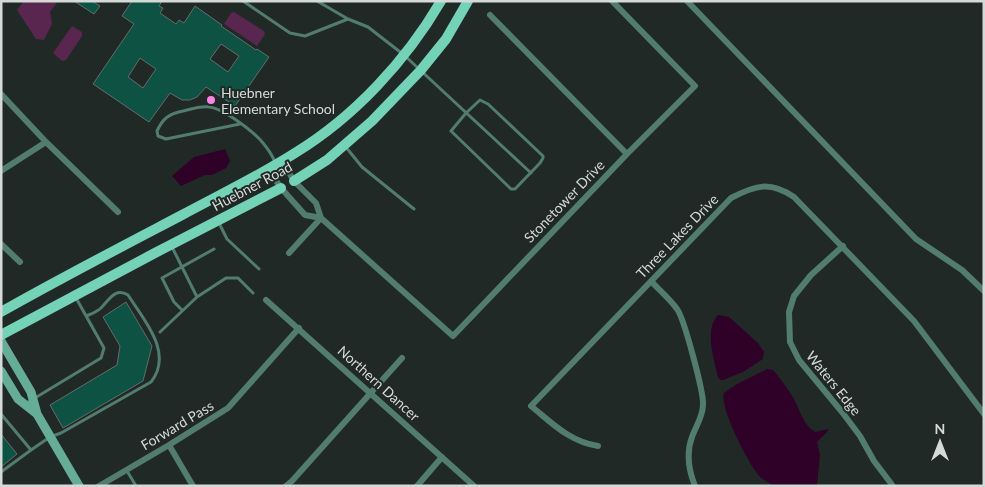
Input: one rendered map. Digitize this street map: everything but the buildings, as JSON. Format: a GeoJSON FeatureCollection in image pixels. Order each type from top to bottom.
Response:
{"type":"FeatureCollection","features":[{"type":"Feature","properties":{"kind":"main road","name":"Huebner Road"},"geometry":{"type":"LineString","coordinates":[[1,312],[275,165],[325,132],[352,110],[404,55],[426,26],[440,1]]}},
{"type":"Feature","properties":{"kind":"main road","name":"Huebner Road"},"geometry":{"type":"LineString","coordinates":[[294,181],[327,160],[372,121],[421,70],[446,39],[468,1]]}},
{"type":"Feature","properties":{"kind":"main road","name":"Huebner Road"},"geometry":{"type":"LineString","coordinates":[[1,335],[281,188]]}},
{"type":"Feature","properties":{"kind":"street","name":"Stonetower Drive"},"geometry":{"type":"LineString","coordinates":[[321,218],[453,336],[627,154],[695,86],[612,1]]}},
{"type":"Feature","properties":{"kind":"street"},"geometry":{"type":"LineString","coordinates":[[687,1],[916,238],[962,270],[984,291]]}},
{"type":"Feature","properties":{"kind":"street"},"geometry":{"type":"LineString","coordinates":[[490,15],[627,154]]}},
{"type":"Feature","properties":{"kind":"street"},"geometry":{"type":"LineString","coordinates":[[1,94],[46,142],[118,212]]}},
{"type":"Feature","properties":{"kind":"street"},"geometry":{"type":"LineString","coordinates":[[1,170],[46,142]]}},
{"type":"Feature","properties":{"kind":"street"},"geometry":{"type":"LineString","coordinates":[[275,165],[316,203],[321,218]]}},
{"type":"Feature","properties":{"kind":"street"},"geometry":{"type":"LineString","coordinates":[[275,165],[281,188],[305,215],[321,218]]}},
{"type":"Feature","properties":{"kind":"street","name":"Huebner Road"},"geometry":{"type":"LineString","coordinates":[[281,188],[294,181]]}},
{"type":"Feature","properties":{"kind":"street","name":"Three Lakes Drive"},"geometry":{"type":"LineString","coordinates":[[598,446],[583,443],[569,436],[531,406],[731,198],[760,186],[784,190],[794,197],[843,246],[923,331],[984,414]]}},
{"type":"Feature","properties":{"kind":"street"},"geometry":{"type":"LineString","coordinates":[[289,253],[321,218]]}},
{"type":"Feature","properties":{"kind":"street"},"geometry":{"type":"LineString","coordinates":[[1,244],[20,262]]}},
{"type":"Feature","properties":{"kind":"street","name":"Waters Edge"},"geometry":{"type":"LineString","coordinates":[[843,246],[811,275],[794,296],[789,312],[790,342],[799,360],[860,436],[874,461],[893,486]]}},
{"type":"Feature","properties":{"kind":"street"},"geometry":{"type":"LineString","coordinates":[[651,281],[678,309],[701,390],[704,404],[691,438],[689,452],[689,463],[695,486]]}},
{"type":"Feature","properties":{"kind":"street","name":"Northern Dancer"},"geometry":{"type":"LineString","coordinates":[[266,300],[474,486]]}},
{"type":"Feature","properties":{"kind":"street","name":"Forward Pass"},"geometry":{"type":"LineString","coordinates":[[99,486],[169,446],[228,408],[298,328]]}},
{"type":"Feature","properties":{"kind":"street"},"geometry":{"type":"LineString","coordinates":[[1,341],[31,392],[29,402]]}},
{"type":"Feature","properties":{"kind":"street"},"geometry":{"type":"LineString","coordinates":[[286,486],[402,358]]}},
{"type":"Feature","properties":{"kind":"street"},"geometry":{"type":"LineString","coordinates":[[1,371],[18,399],[29,402],[79,486]]}},
{"type":"Feature","properties":{"kind":"street"},"geometry":{"type":"LineString","coordinates":[[169,446],[193,486]]}},
{"type":"Feature","properties":{"kind":"street"},"geometry":{"type":"LineString","coordinates":[[417,486],[442,457]]}},
{"type":"Feature","properties":{"kind":"lane"},"geometry":{"type":"LineString","coordinates":[[243,1],[290,33],[297,35],[305,36],[348,19]]}},
{"type":"Feature","properties":{"kind":"lane"},"geometry":{"type":"LineString","coordinates":[[316,1],[348,19],[368,27],[404,55],[530,173]]}},
{"type":"Feature","properties":{"kind":"lane"},"geometry":{"type":"LineString","coordinates":[[480,100],[488,104],[543,156],[516,188],[511,189],[451,131],[466,113],[480,100]]}},
{"type":"Feature","properties":{"kind":"lane"},"geometry":{"type":"LineString","coordinates":[[240,124],[166,139],[158,136],[157,131],[165,118],[170,114],[210,106],[220,110],[240,124],[263,143],[275,165]]}},
{"type":"Feature","properties":{"kind":"lane"},"geometry":{"type":"LineString","coordinates":[[344,145],[362,167],[414,209]]}},
{"type":"Feature","properties":{"kind":"lane"},"geometry":{"type":"LineString","coordinates":[[218,220],[227,239],[259,269]]}},
{"type":"Feature","properties":{"kind":"lane"},"geometry":{"type":"LineString","coordinates":[[170,245],[197,298]]}},
{"type":"Feature","properties":{"kind":"lane"},"geometry":{"type":"LineString","coordinates":[[182,310],[174,302],[162,278],[214,249]]}},
{"type":"Feature","properties":{"kind":"lane"},"geometry":{"type":"LineString","coordinates":[[160,332],[182,310],[226,278],[238,278],[253,293]]}},
{"type":"Feature","properties":{"kind":"lane"},"geometry":{"type":"LineString","coordinates":[[1,472],[50,437],[61,433],[150,382],[158,369],[159,361],[156,339],[128,295],[121,292],[116,293],[111,296],[100,310],[86,316]]}},
{"type":"Feature","properties":{"kind":"lane"},"geometry":{"type":"LineString","coordinates":[[29,402],[100,358],[104,348],[75,296]]}},
{"type":"Feature","properties":{"kind":"lane"},"geometry":{"type":"LineString","coordinates":[[1,414],[30,450]]}},
{"type":"Feature","properties":{"kind":"lane"},"geometry":{"type":"LineString","coordinates":[[126,470],[136,486]]}},
{"type":"Feature","properties":{"kind":"shaded area"},"geometry":{"type":"Polygon","coordinates":[[[24,1],[58,1],[50,12],[52,24],[44,40],[36,39],[17,10],[24,1]]]}},
{"type":"Feature","properties":{"kind":"shaded area"},"geometry":{"type":"Polygon","coordinates":[[[234,12],[264,31],[265,34],[257,46],[224,24],[231,13],[234,12]]]}},
{"type":"Feature","properties":{"kind":"shaded area"},"geometry":{"type":"Polygon","coordinates":[[[72,26],[82,32],[82,36],[66,60],[62,61],[53,53],[72,26]]]}},
{"type":"Feature","properties":{"kind":"shaded area"},"geometry":{"type":"Polygon","coordinates":[[[225,149],[230,161],[226,168],[181,186],[172,176],[194,157],[225,149]]]}},
{"type":"Feature","properties":{"kind":"shaded area"},"geometry":{"type":"Polygon","coordinates":[[[718,315],[729,317],[758,343],[764,352],[763,359],[743,372],[723,380],[720,380],[718,377],[711,345],[712,329],[718,315]]]}},
{"type":"Feature","properties":{"kind":"shaded area"},"geometry":{"type":"Polygon","coordinates":[[[767,369],[773,370],[784,384],[811,429],[815,432],[828,429],[817,442],[820,455],[817,486],[772,486],[755,471],[730,423],[726,411],[724,393],[737,384],[767,369]]]}},
{"type":"Feature","properties":{"kind":"place","name":"Huebner Elementary School"},"geometry":{"type":"Point","coordinates":[211,100]}}]}
